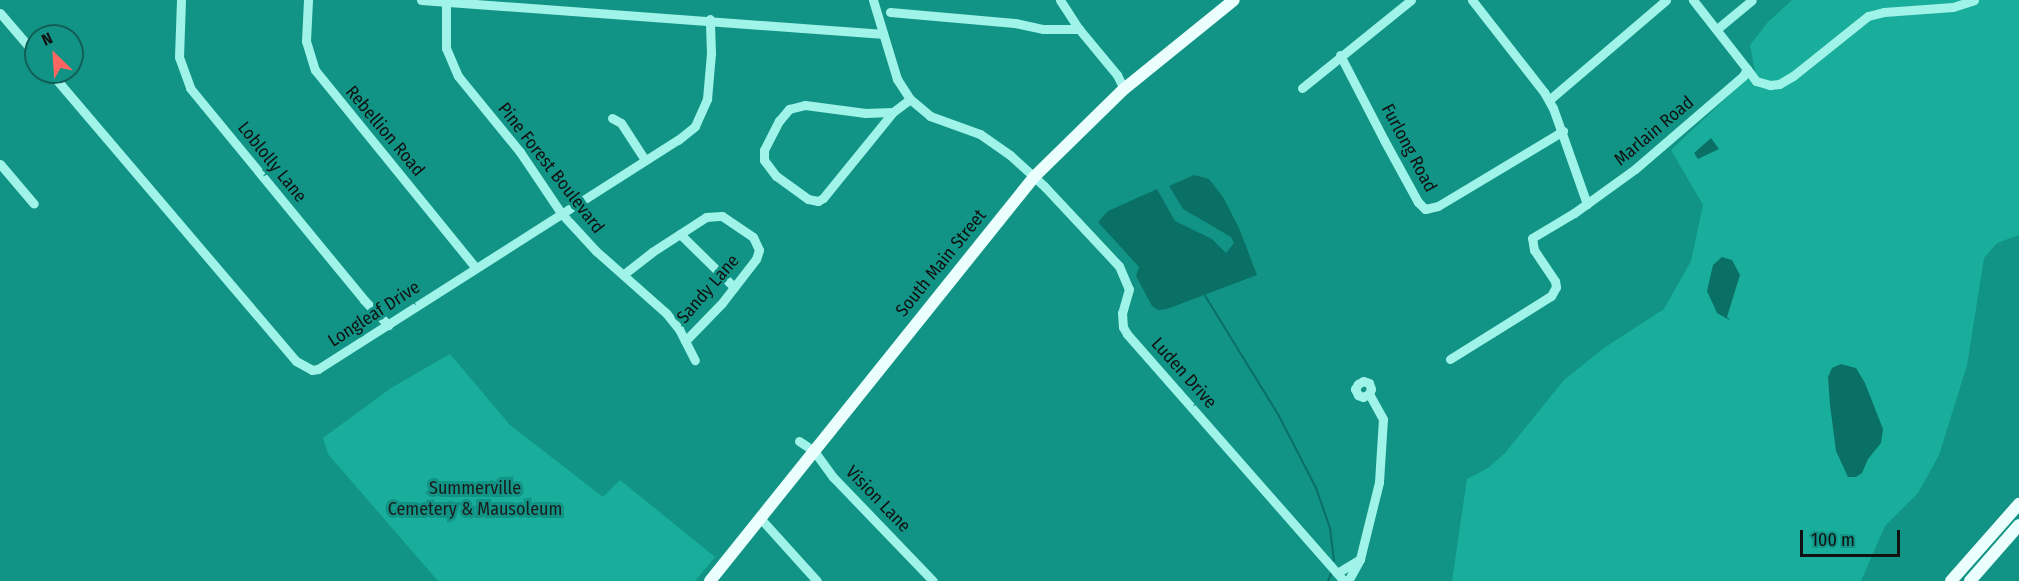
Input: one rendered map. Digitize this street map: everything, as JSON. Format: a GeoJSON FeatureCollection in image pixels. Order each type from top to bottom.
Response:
{"type":"FeatureCollection","features":[{"type":"Feature","properties":{"kind":"main road","name":"South Main Street"},"geometry":{"type":"LineString","coordinates":[[710,581],[1035,177],[1124,89],[1234,0]]}},
{"type":"Feature","properties":{"kind":"main road"},"geometry":{"type":"LineString","coordinates":[[1951,581],[2019,504]]}},
{"type":"Feature","properties":{"kind":"main road"},"geometry":{"type":"LineString","coordinates":[[1970,581],[2019,525]]}},
{"type":"Feature","properties":{"kind":"street","name":"Loblolly Lane"},"geometry":{"type":"LineString","coordinates":[[181,0],[179,57],[190,88],[364,300],[388,325]]}},
{"type":"Feature","properties":{"kind":"street","name":"Rebellion Road"},"geometry":{"type":"LineString","coordinates":[[308,0],[306,41],[315,70],[476,268]]}},
{"type":"Feature","properties":{"kind":"street"},"geometry":{"type":"LineString","coordinates":[[421,0],[881,34]]}},
{"type":"Feature","properties":{"kind":"street"},"geometry":{"type":"LineString","coordinates":[[873,0],[881,34],[897,79],[910,99],[893,112],[823,198],[818,201],[805,197],[765,165],[765,150],[772,134],[779,121],[793,107],[805,105],[865,113],[893,112]]}},
{"type":"Feature","properties":{"kind":"street"},"geometry":{"type":"LineString","coordinates":[[1059,0],[1078,29],[1117,75],[1124,89]]}},
{"type":"Feature","properties":{"kind":"street"},"geometry":{"type":"LineString","coordinates":[[1302,88],[1340,55],[1411,0]]}},
{"type":"Feature","properties":{"kind":"street"},"geometry":{"type":"LineString","coordinates":[[1472,0],[1549,100],[1563,131],[1587,204]]}},
{"type":"Feature","properties":{"kind":"street"},"geometry":{"type":"LineString","coordinates":[[1549,100],[1666,0]]}},
{"type":"Feature","properties":{"kind":"street"},"geometry":{"type":"LineString","coordinates":[[1693,0],[1756,81],[1770,85],[1779,84],[1793,76],[1868,16],[1884,12],[1953,7],[1974,0]]}},
{"type":"Feature","properties":{"kind":"street"},"geometry":{"type":"LineString","coordinates":[[1717,29],[1752,0]]}},
{"type":"Feature","properties":{"kind":"street","name":"Pine Forest Boulevard"},"geometry":{"type":"LineString","coordinates":[[446,2],[445,40],[454,70],[520,152],[561,213],[596,251],[666,313],[695,360]]}},
{"type":"Feature","properties":{"kind":"street"},"geometry":{"type":"LineString","coordinates":[[890,12],[1015,23],[1043,29],[1078,29]]}},
{"type":"Feature","properties":{"kind":"street"},"geometry":{"type":"LineString","coordinates":[[0,13],[24,41]]}},
{"type":"Feature","properties":{"kind":"street","name":"Longleaf Drive"},"geometry":{"type":"LineString","coordinates":[[60,84],[301,365],[318,369],[687,132],[702,114],[707,99],[711,53],[710,20]]}},
{"type":"Feature","properties":{"kind":"street","name":"Furlong Road"},"geometry":{"type":"LineString","coordinates":[[1340,55],[1418,202],[1425,208],[1438,206],[1563,131]]}},
{"type":"Feature","properties":{"kind":"street","name":"Marlain Road"},"geometry":{"type":"LineString","coordinates":[[1450,359],[1551,296],[1556,286],[1555,281],[1534,250],[1532,238],[1587,204],[1635,169],[1740,80],[1747,69]]}},
{"type":"Feature","properties":{"kind":"street","name":"Luden Drive"},"geometry":{"type":"LineString","coordinates":[[910,99],[935,119],[987,138],[1035,177],[1124,274],[1129,289],[1122,320],[1127,334],[1346,581]]}},
{"type":"Feature","properties":{"kind":"street"},"geometry":{"type":"LineString","coordinates":[[612,118],[621,123],[645,160]]}},
{"type":"Feature","properties":{"kind":"street"},"geometry":{"type":"LineString","coordinates":[[0,164],[34,204]]}},
{"type":"Feature","properties":{"kind":"street","name":"Sandy Lane"},"geometry":{"type":"LineString","coordinates":[[680,234],[706,217],[716,215],[727,219],[753,237],[758,246],[758,255],[734,287],[685,341]]}},
{"type":"Feature","properties":{"kind":"street"},"geometry":{"type":"LineString","coordinates":[[624,274],[680,234],[734,287]]}},
{"type":"Feature","properties":{"kind":"street"},"geometry":{"type":"LineString","coordinates":[[1346,581],[1360,559],[1376,499],[1384,427],[1380,410],[1369,394]]}},
{"type":"Feature","properties":{"kind":"street","name":"Vision Lane"},"geometry":{"type":"LineString","coordinates":[[799,441],[814,451],[833,477],[933,581]]}},
{"type":"Feature","properties":{"kind":"street"},"geometry":{"type":"LineString","coordinates":[[760,518],[817,581]]}},
{"type":"Feature","properties":{"kind":"street"},"geometry":{"type":"LineString","coordinates":[[1337,573],[1360,559]]}},
{"type":"Feature","properties":{"kind":"green space"},"geometry":{"type":"Polygon","coordinates":[[[1792,0],[2019,0],[2019,235],[1997,243],[1984,258],[1967,365],[1939,455],[1918,493],[1885,526],[1861,581],[1452,581],[1467,479],[1488,468],[1505,453],[1564,380],[1604,348],[1664,309],[1691,261],[1703,205],[1671,150],[1755,71],[1750,45],[1768,22],[1792,0]]]}},
{"type":"Feature","properties":{"kind":"green space","name":"Summerville Cemetery & Mausoleum"},"geometry":{"type":"Polygon","coordinates":[[[450,354],[510,425],[603,497],[620,480],[715,557],[695,581],[438,581],[328,454],[323,438],[391,388],[450,354]]]}},
{"type":"Feature","properties":{"kind":"water"},"geometry":{"type":"Polygon","coordinates":[[[1711,138],[1719,149],[1698,159],[1694,153],[1711,138]]]}},
{"type":"Feature","properties":{"kind":"water"},"geometry":{"type":"Polygon","coordinates":[[[1194,175],[1209,179],[1223,197],[1239,228],[1257,275],[1167,309],[1158,310],[1152,306],[1136,276],[1139,267],[1098,222],[1108,211],[1157,189],[1175,221],[1212,239],[1226,253],[1234,243],[1231,237],[1183,209],[1169,186],[1194,175]]]}},
{"type":"Feature","properties":{"kind":"water"},"geometry":{"type":"Polygon","coordinates":[[[1722,257],[1732,260],[1740,275],[1727,317],[1731,321],[1717,313],[1707,291],[1713,265],[1722,257]]]}},
{"type":"Feature","properties":{"kind":"water"},"geometry":{"type":"Polygon","coordinates":[[[1841,364],[1856,368],[1865,383],[1883,429],[1881,443],[1868,459],[1862,473],[1856,477],[1848,477],[1836,451],[1828,377],[1832,368],[1841,364]]]}},
{"type":"Feature","properties":{"kind":"waterway"},"geometry":{"type":"LineString","coordinates":[[1204,294],[1279,416],[1316,488],[1330,528],[1334,561]]}},
{"type":"Feature","properties":{"kind":"waterway"},"geometry":{"type":"LineString","coordinates":[[1328,581],[1331,574]]}}]}
